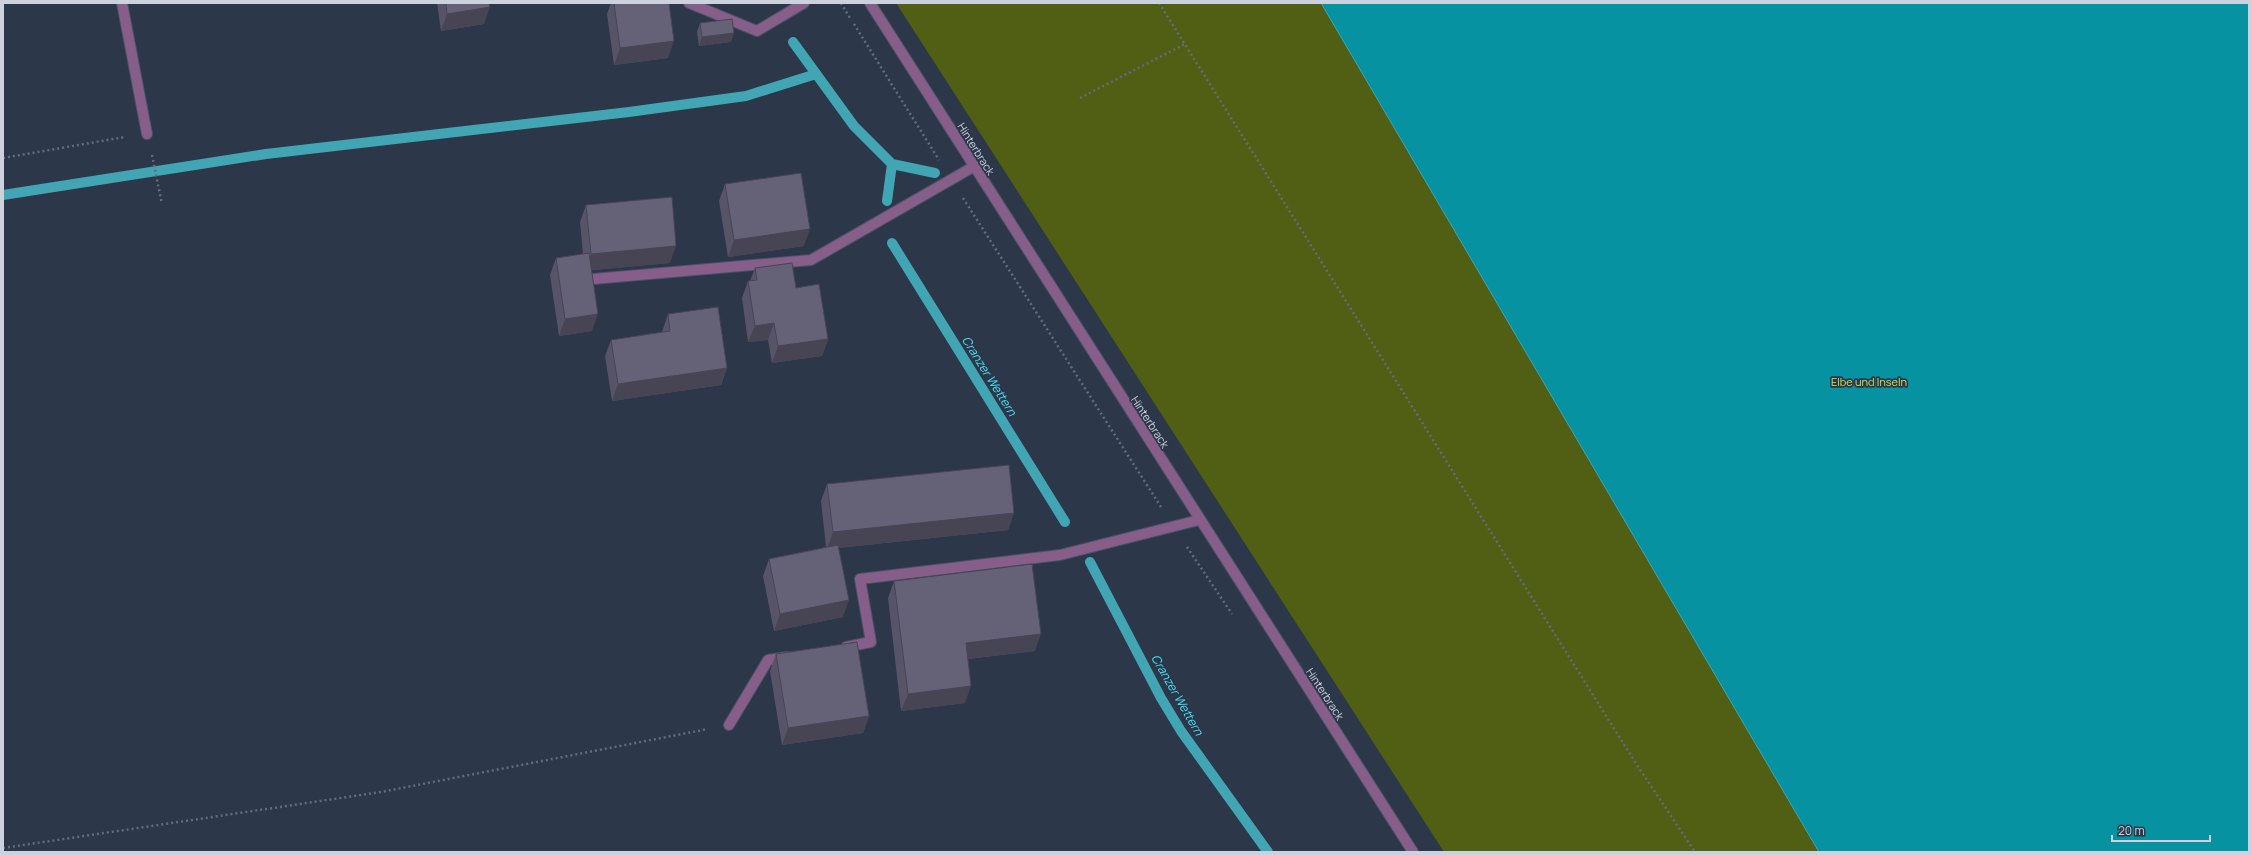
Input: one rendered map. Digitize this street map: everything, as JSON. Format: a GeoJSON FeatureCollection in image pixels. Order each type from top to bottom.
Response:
{"type":"FeatureCollection","features":[{"type":"Feature","properties":{"kind":"street"},"geometry":{"type":"LineString","coordinates":[[122,3],[148,134]]}},
{"type":"Feature","properties":{"kind":"street"},"geometry":{"type":"LineString","coordinates":[[689,3],[757,31],[804,3]]}},
{"type":"Feature","properties":{"kind":"street","name":"Hinterbrack"},"geometry":{"type":"LineString","coordinates":[[870,3],[973,167],[1413,852]]}},
{"type":"Feature","properties":{"kind":"street"},"geometry":{"type":"LineString","coordinates":[[593,279],[811,260],[973,167]]}},
{"type":"Feature","properties":{"kind":"street"},"geometry":{"type":"LineString","coordinates":[[839,648],[871,642],[860,579],[1060,555],[1200,520]]}},
{"type":"Feature","properties":{"kind":"street"},"geometry":{"type":"LineString","coordinates":[[729,725],[768,660],[800,655]]}},
{"type":"Feature","properties":{"kind":"path"},"geometry":{"type":"LineString","coordinates":[[841,3],[951,180],[1235,620]]}},
{"type":"Feature","properties":{"kind":"path"},"geometry":{"type":"LineString","coordinates":[[1159,3],[1635,762],[1695,852]]}},
{"type":"Feature","properties":{"kind":"path"},"geometry":{"type":"LineString","coordinates":[[1080,98],[1185,44]]}},
{"type":"Feature","properties":{"kind":"path"},"geometry":{"type":"LineString","coordinates":[[3,158],[148,134],[162,204]]}},
{"type":"Feature","properties":{"kind":"path"},"geometry":{"type":"LineString","coordinates":[[3,848],[381,792],[729,725]]}},
{"type":"Feature","properties":{"kind":"green space","name":"Elbe und Inseln"},"geometry":{"type":"Polygon","coordinates":[[[896,3],[2249,3],[2249,852],[1444,852],[896,3]]]}},
{"type":"Feature","properties":{"kind":"water","name":"Elbe und Inseln"},"geometry":{"type":"Polygon","coordinates":[[[1321,3],[2249,3],[2249,852],[1819,852],[1321,3]]]}},
{"type":"Feature","properties":{"kind":"building"},"geometry":{"type":"Polygon","coordinates":[[[446,3],[489,3],[490,7],[447,14],[446,3]]]}},
{"type":"Feature","properties":{"kind":"building"},"geometry":{"type":"Polygon","coordinates":[[[614,3],[669,3],[674,41],[620,48],[614,3]]]}},
{"type":"Feature","properties":{"kind":"building"},"geometry":{"type":"Polygon","coordinates":[[[732,19],[734,33],[702,37],[700,23],[732,19]]]}},
{"type":"Feature","properties":{"kind":"building"},"geometry":{"type":"Polygon","coordinates":[[[801,173],[810,229],[734,240],[725,184],[801,173]]]}},
{"type":"Feature","properties":{"kind":"building"},"geometry":{"type":"Polygon","coordinates":[[[672,197],[676,246],[591,254],[586,205],[672,197]]]}},
{"type":"Feature","properties":{"kind":"building"},"geometry":{"type":"Polygon","coordinates":[[[589,253],[598,314],[565,319],[556,258],[589,253]]]}},
{"type":"Feature","properties":{"kind":"building"},"geometry":{"type":"Polygon","coordinates":[[[792,263],[796,288],[819,284],[828,339],[778,346],[774,323],[755,326],[748,281],[757,280],[755,268],[792,263]]]}},
{"type":"Feature","properties":{"kind":"building"},"geometry":{"type":"Polygon","coordinates":[[[718,307],[727,368],[618,384],[611,340],[670,331],[668,314],[718,307]]]}},
{"type":"Feature","properties":{"kind":"building"},"geometry":{"type":"Polygon","coordinates":[[[1009,465],[1014,513],[833,532],[827,484],[1009,465]]]}},
{"type":"Feature","properties":{"kind":"building"},"geometry":{"type":"Polygon","coordinates":[[[838,545],[849,600],[780,614],[769,559],[838,545]]]}},
{"type":"Feature","properties":{"kind":"building"},"geometry":{"type":"Polygon","coordinates":[[[1032,564],[1041,634],[966,643],[971,686],[908,694],[894,581],[1032,564]]]}},
{"type":"Feature","properties":{"kind":"building"},"geometry":{"type":"Polygon","coordinates":[[[857,642],[869,716],[788,728],[776,654],[857,642]]]}},
{"type":"Feature","properties":{"kind":"waterway"},"geometry":{"type":"LineString","coordinates":[[793,42],[854,126],[892,164],[935,173]]}},
{"type":"Feature","properties":{"kind":"waterway"},"geometry":{"type":"LineString","coordinates":[[3,195],[266,154],[629,112],[746,96],[816,74]]}},
{"type":"Feature","properties":{"kind":"waterway","name":"Cranzer Wettern"},"geometry":{"type":"LineString","coordinates":[[887,201],[892,164]]}},
{"type":"Feature","properties":{"kind":"waterway","name":"Cranzer Wettern"},"geometry":{"type":"LineString","coordinates":[[892,243],[1065,522]]}},
{"type":"Feature","properties":{"kind":"waterway","name":"Cranzer Wettern"},"geometry":{"type":"LineString","coordinates":[[1090,562],[1161,698],[1181,731],[1268,852]]}}]}
